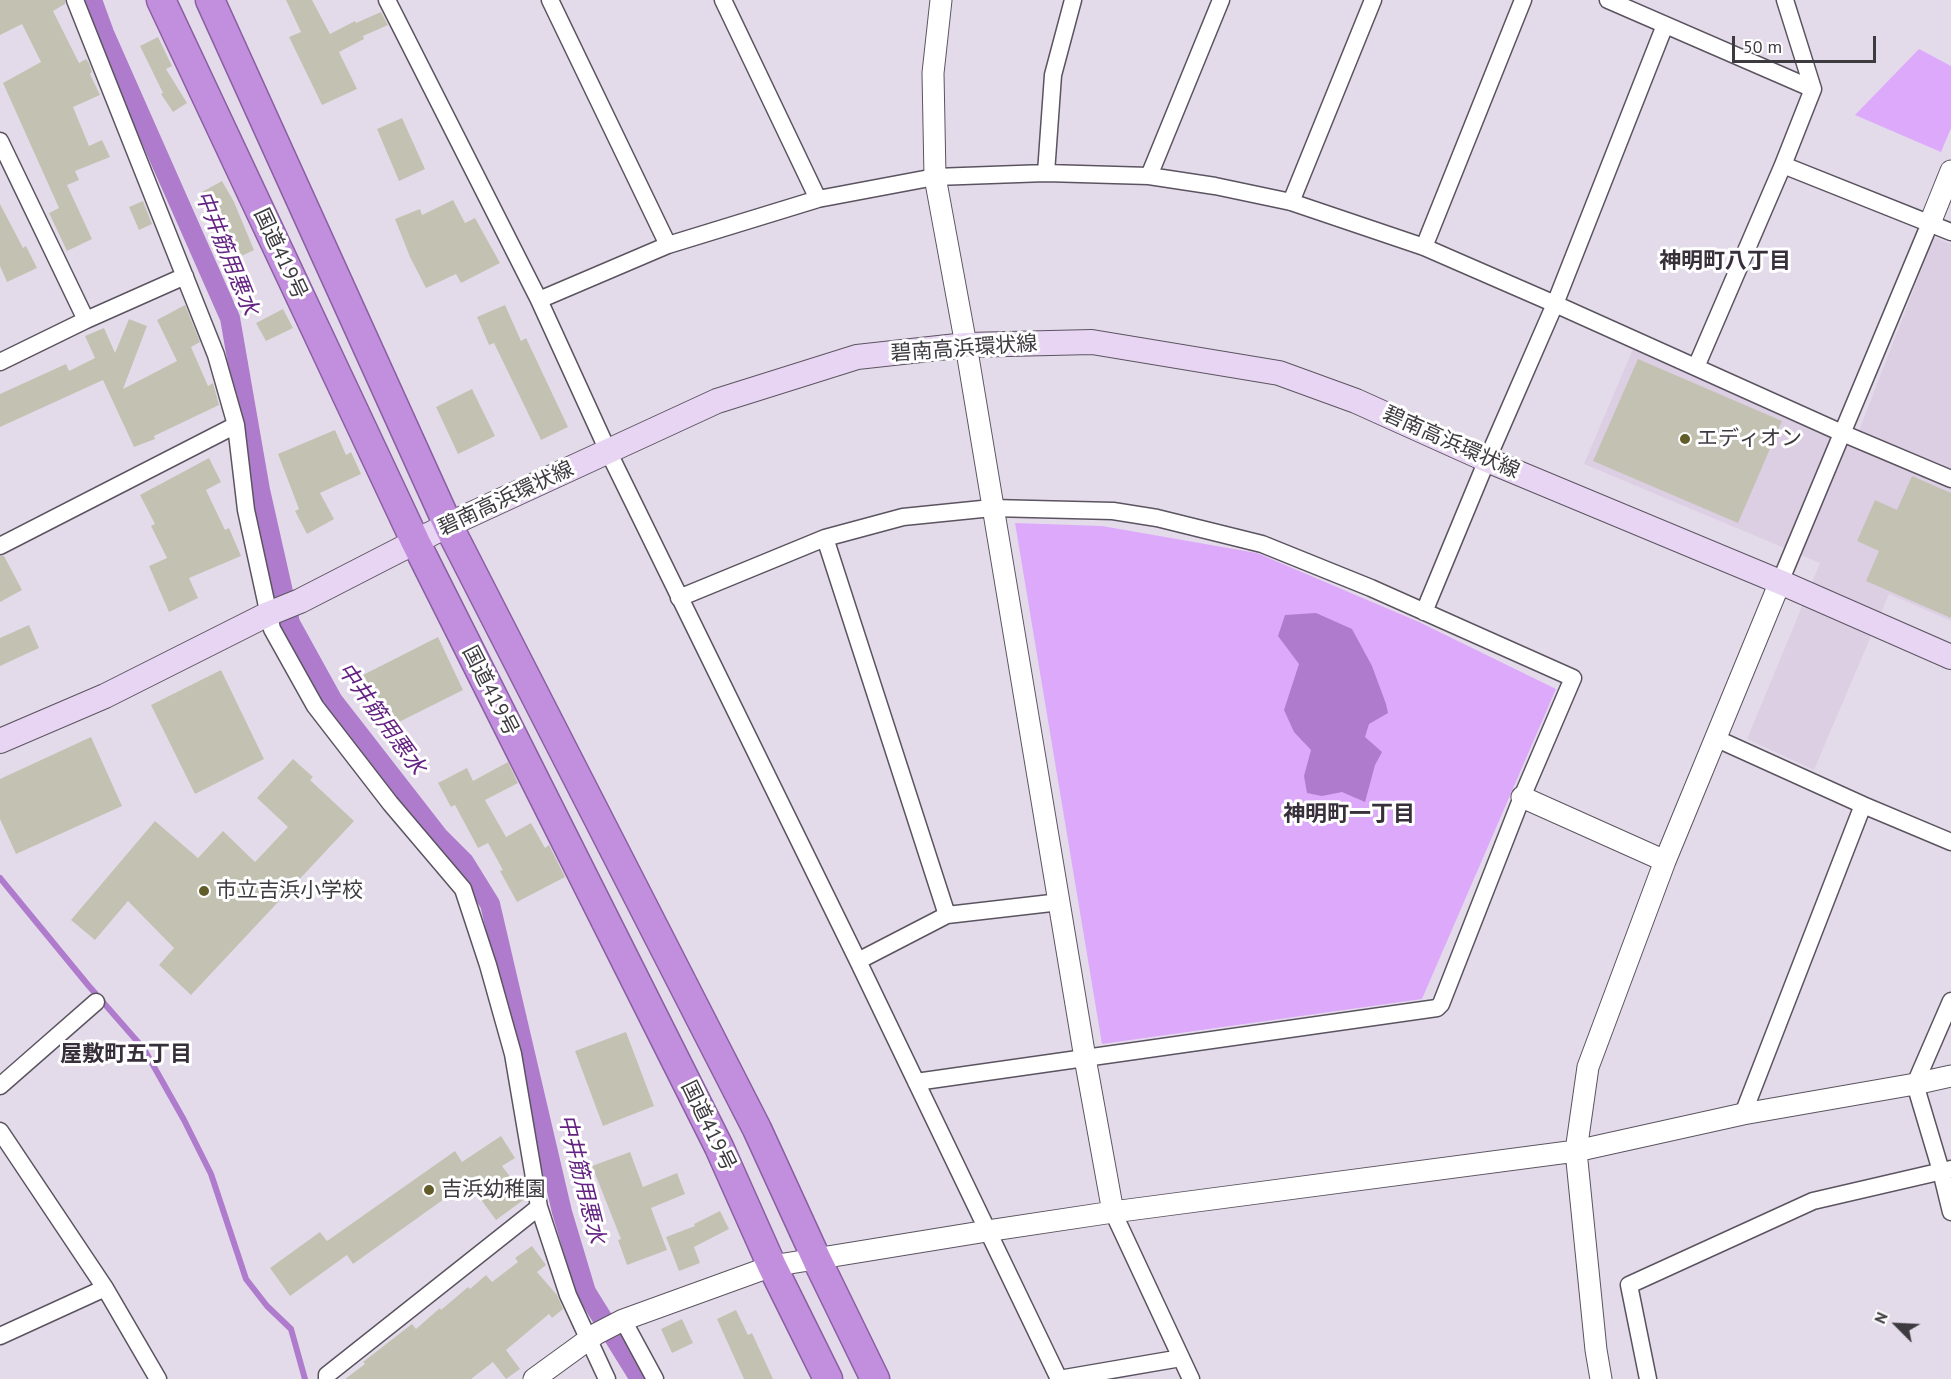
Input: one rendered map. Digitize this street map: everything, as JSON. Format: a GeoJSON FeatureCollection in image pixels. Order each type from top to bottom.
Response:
{"type":"FeatureCollection","features":[{"type":"Feature","properties":{"kind":"highway","name":"国道419号"},"geometry":{"type":"LineString","coordinates":[[161,0],[416,543],[719,1147],[772,1266],[828,1379]]}},
{"type":"Feature","properties":{"kind":"highway","name":"国道419号"},"geometry":{"type":"LineString","coordinates":[[210,0],[448,525],[757,1129],[875,1379]]}},
{"type":"Feature","properties":{"kind":"main road","name":"碧南高浜環状線"},"geometry":{"type":"LineString","coordinates":[[0,741],[105,696],[268,614],[300,601],[448,525],[717,400],[857,357],[966,345],[1092,342],[1279,374],[1356,401],[1951,657]]}},
{"type":"Feature","properties":{"kind":"street"},"geometry":{"type":"LineString","coordinates":[[75,0],[216,356],[236,425],[246,510],[272,629],[315,706],[390,803],[463,889],[488,965],[513,1054],[539,1207],[560,1273],[592,1336],[607,1379]]}},
{"type":"Feature","properties":{"kind":"street"},"geometry":{"type":"LineString","coordinates":[[387,0],[539,300],[608,451],[858,961],[1059,1379],[1181,1358]]}},
{"type":"Feature","properties":{"kind":"street"},"geometry":{"type":"LineString","coordinates":[[550,0],[668,244]]}},
{"type":"Feature","properties":{"kind":"street"},"geometry":{"type":"LineString","coordinates":[[723,0],[818,199]]}},
{"type":"Feature","properties":{"kind":"street"},"geometry":{"type":"LineString","coordinates":[[941,0],[933,73],[935,177],[966,345],[1085,1058],[1113,1212],[1191,1379]]}},
{"type":"Feature","properties":{"kind":"street"},"geometry":{"type":"LineString","coordinates":[[1046,173],[1053,75],[1073,0]]}},
{"type":"Feature","properties":{"kind":"street"},"geometry":{"type":"LineString","coordinates":[[1149,176],[1221,0]]}},
{"type":"Feature","properties":{"kind":"street"},"geometry":{"type":"LineString","coordinates":[[1291,202],[1373,0]]}},
{"type":"Feature","properties":{"kind":"street"},"geometry":{"type":"LineString","coordinates":[[1424,247],[1523,0]]}},
{"type":"Feature","properties":{"kind":"street"},"geometry":{"type":"LineString","coordinates":[[1608,0],[1814,88]]}},
{"type":"Feature","properties":{"kind":"street"},"geometry":{"type":"LineString","coordinates":[[1696,367],[1784,165],[1814,88],[1785,0]]}},
{"type":"Feature","properties":{"kind":"street"},"geometry":{"type":"LineString","coordinates":[[1424,612],[1556,304],[1665,25]]}},
{"type":"Feature","properties":{"kind":"street"},"geometry":{"type":"LineString","coordinates":[[0,141],[86,320]]}},
{"type":"Feature","properties":{"kind":"street"},"geometry":{"type":"LineString","coordinates":[[1784,165],[1951,232]]}},
{"type":"Feature","properties":{"kind":"street"},"geometry":{"type":"LineString","coordinates":[[1601,1379],[1596,1350],[1576,1150],[1588,1067],[1665,861],[1951,171]]}},
{"type":"Feature","properties":{"kind":"street"},"geometry":{"type":"LineString","coordinates":[[539,300],[668,244],[818,199],[935,177],[1046,173],[1149,176],[1215,186],[1291,202],[1424,247],[1842,433],[1951,479]]}},
{"type":"Feature","properties":{"kind":"street"},"geometry":{"type":"LineString","coordinates":[[0,362],[86,320],[185,276]]}},
{"type":"Feature","properties":{"kind":"street"},"geometry":{"type":"LineString","coordinates":[[0,546],[236,425]]}},
{"type":"Feature","properties":{"kind":"street"},"geometry":{"type":"LineString","coordinates":[[679,598],[825,538],[903,517],[992,508],[1113,512],[1157,518],[1262,544],[1371,588],[1573,678],[1522,797],[1441,1004],[1437,1008],[916,1082]]}},
{"type":"Feature","properties":{"kind":"street"},"geometry":{"type":"LineString","coordinates":[[825,538],[947,915]]}},
{"type":"Feature","properties":{"kind":"street"},"geometry":{"type":"LineString","coordinates":[[1715,738],[1951,842]]}},
{"type":"Feature","properties":{"kind":"street"},"geometry":{"type":"LineString","coordinates":[[1522,797],[1665,861]]}},
{"type":"Feature","properties":{"kind":"street"},"geometry":{"type":"LineString","coordinates":[[1743,1114],[1863,805]]}},
{"type":"Feature","properties":{"kind":"street"},"geometry":{"type":"LineString","coordinates":[[858,961],[947,915],[1060,902]]}},
{"type":"Feature","properties":{"kind":"street"},"geometry":{"type":"LineString","coordinates":[[1951,1001],[1915,1084],[1946,1170],[1951,1212]]}},
{"type":"Feature","properties":{"kind":"street"},"geometry":{"type":"LineString","coordinates":[[0,1086],[96,1002]]}},
{"type":"Feature","properties":{"kind":"street"},"geometry":{"type":"LineString","coordinates":[[534,1379],[592,1336],[620,1322],[772,1266],[1113,1212],[1576,1150],[1743,1114],[1951,1076]]}},
{"type":"Feature","properties":{"kind":"street"},"geometry":{"type":"LineString","coordinates":[[0,1131],[105,1288],[158,1379]]}},
{"type":"Feature","properties":{"kind":"street"},"geometry":{"type":"LineString","coordinates":[[1647,1379],[1629,1285],[1813,1201],[1946,1170]]}},
{"type":"Feature","properties":{"kind":"street"},"geometry":{"type":"LineString","coordinates":[[327,1379],[327,1375],[539,1207]]}},
{"type":"Feature","properties":{"kind":"street"},"geometry":{"type":"LineString","coordinates":[[0,1336],[105,1288]]}},
{"type":"Feature","properties":{"kind":"street"},"geometry":{"type":"LineString","coordinates":[[620,1322],[655,1379]]}},
{"type":"Feature","properties":{"kind":"shaded area"},"geometry":{"type":"Polygon","coordinates":[[[1919,49],[1951,66],[1951,128],[1941,152],[1855,115],[1919,49]]]}},
{"type":"Feature","properties":{"kind":"shaded area"},"geometry":{"type":"Polygon","coordinates":[[[1934,237],[1951,244],[1951,621],[1889,594],[1814,770],[1747,739],[1820,563],[1584,464],[1633,349],[1853,446],[1934,237]]]}},
{"type":"Feature","properties":{"kind":"shaded area"},"geometry":{"type":"Polygon","coordinates":[[[1015,523],[1102,526],[1257,553],[1419,622],[1556,689],[1422,999],[1102,1044],[1015,523]]]}},
{"type":"Feature","properties":{"kind":"shaded area"},"geometry":{"type":"Polygon","coordinates":[[[1316,613],[1352,629],[1372,666],[1386,704],[1388,713],[1369,724],[1365,737],[1382,752],[1375,765],[1365,802],[1342,792],[1322,796],[1307,793],[1304,776],[1311,750],[1294,732],[1284,710],[1299,664],[1278,636],[1285,615],[1316,613]]]}},
{"type":"Feature","properties":{"kind":"building"},"geometry":{"type":"Polygon","coordinates":[[[0,0],[65,0],[65,4],[53,11],[79,63],[86,59],[89,63],[92,72],[90,74],[100,95],[73,107],[89,146],[102,140],[110,157],[75,171],[79,180],[67,185],[92,239],[67,251],[49,213],[59,208],[3,83],[41,62],[22,24],[0,35],[0,0]]]}},
{"type":"Feature","properties":{"kind":"building"},"geometry":{"type":"Polygon","coordinates":[[[286,0],[312,0],[330,34],[355,21],[356,23],[381,12],[388,25],[363,36],[364,39],[339,52],[357,89],[322,105],[289,37],[301,32],[286,0]]]}},
{"type":"Feature","properties":{"kind":"building"},"geometry":{"type":"Polygon","coordinates":[[[158,37],[172,66],[166,69],[187,103],[173,112],[161,94],[163,93],[140,46],[158,37]]]}},
{"type":"Feature","properties":{"kind":"building"},"geometry":{"type":"Polygon","coordinates":[[[402,118],[425,169],[399,181],[377,129],[402,118]]]}},
{"type":"Feature","properties":{"kind":"building"},"geometry":{"type":"Polygon","coordinates":[[[222,181],[234,202],[254,250],[227,263],[215,237],[226,232],[202,192],[222,181]]]}},
{"type":"Feature","properties":{"kind":"building"},"geometry":{"type":"Polygon","coordinates":[[[453,200],[465,223],[475,218],[500,263],[461,283],[456,274],[426,288],[410,257],[395,219],[420,209],[422,215],[453,200]]]}},
{"type":"Feature","properties":{"kind":"building"},"geometry":{"type":"Polygon","coordinates":[[[143,201],[152,224],[139,230],[129,207],[143,201]]]}},
{"type":"Feature","properties":{"kind":"building"},"geometry":{"type":"Polygon","coordinates":[[[0,204],[23,248],[26,246],[37,268],[7,282],[0,266],[0,204]]]}},
{"type":"Feature","properties":{"kind":"building"},"geometry":{"type":"Polygon","coordinates":[[[185,305],[200,342],[191,347],[208,386],[213,383],[219,405],[154,436],[155,439],[134,447],[103,380],[0,427],[0,394],[66,364],[69,371],[95,358],[85,336],[104,328],[115,353],[129,319],[147,326],[123,389],[177,361],[157,320],[185,305]]]}},
{"type":"Feature","properties":{"kind":"building"},"geometry":{"type":"Polygon","coordinates":[[[505,305],[521,341],[526,338],[568,427],[541,440],[494,343],[489,345],[477,317],[505,305]]]}},
{"type":"Feature","properties":{"kind":"building"},"geometry":{"type":"Polygon","coordinates":[[[283,309],[293,328],[266,341],[256,323],[283,309]]]}},
{"type":"Feature","properties":{"kind":"building"},"geometry":{"type":"Polygon","coordinates":[[[1638,359],[1782,421],[1738,523],[1593,461],[1638,359]]]}},
{"type":"Feature","properties":{"kind":"building"},"geometry":{"type":"Polygon","coordinates":[[[472,389],[495,436],[458,454],[436,407],[472,389]]]}},
{"type":"Feature","properties":{"kind":"building"},"geometry":{"type":"Polygon","coordinates":[[[335,430],[346,455],[351,452],[361,474],[320,493],[334,519],[307,534],[295,511],[299,509],[278,454],[335,430]]]}},
{"type":"Feature","properties":{"kind":"building"},"geometry":{"type":"Polygon","coordinates":[[[209,458],[221,482],[206,490],[225,530],[229,528],[241,556],[189,578],[198,598],[169,612],[149,566],[167,558],[151,526],[155,524],[140,495],[209,458]]]}},
{"type":"Feature","properties":{"kind":"building"},"geometry":{"type":"Polygon","coordinates":[[[1912,476],[1951,493],[1951,618],[1866,581],[1879,551],[1857,541],[1875,500],[1897,510],[1912,476]]]}},
{"type":"Feature","properties":{"kind":"building"},"geometry":{"type":"Polygon","coordinates":[[[0,556],[4,556],[22,590],[0,602],[0,556]]]}},
{"type":"Feature","properties":{"kind":"building"},"geometry":{"type":"Polygon","coordinates":[[[29,625],[39,648],[0,666],[0,638],[29,625]]]}},
{"type":"Feature","properties":{"kind":"building"},"geometry":{"type":"Polygon","coordinates":[[[438,637],[463,690],[389,727],[363,675],[438,637]]]}},
{"type":"Feature","properties":{"kind":"building"},"geometry":{"type":"Polygon","coordinates":[[[221,670],[264,759],[195,794],[151,705],[221,670]]]}},
{"type":"Feature","properties":{"kind":"building"},"geometry":{"type":"Polygon","coordinates":[[[91,737],[122,806],[16,854],[0,819],[0,779],[91,737]]]}},
{"type":"Feature","properties":{"kind":"building"},"geometry":{"type":"Polygon","coordinates":[[[293,759],[313,777],[310,780],[354,821],[191,995],[159,965],[174,948],[128,901],[95,940],[71,920],[155,821],[198,858],[223,831],[255,862],[288,827],[257,798],[293,759]]]}},
{"type":"Feature","properties":{"kind":"building"},"geometry":{"type":"Polygon","coordinates":[[[508,762],[518,783],[485,800],[506,837],[531,823],[545,848],[549,845],[565,877],[517,902],[488,843],[478,848],[455,805],[451,807],[438,783],[467,768],[473,781],[508,762]]]}},
{"type":"Feature","properties":{"kind":"building"},"geometry":{"type":"Polygon","coordinates":[[[626,1032],[654,1106],[603,1126],[575,1051],[626,1032]]]}},
{"type":"Feature","properties":{"kind":"building"},"geometry":{"type":"Polygon","coordinates":[[[501,1136],[515,1158],[502,1166],[526,1198],[496,1220],[468,1182],[353,1264],[347,1255],[290,1296],[270,1268],[320,1232],[327,1241],[455,1151],[462,1162],[501,1136]]]}},
{"type":"Feature","properties":{"kind":"building"},"geometry":{"type":"Polygon","coordinates":[[[630,1152],[643,1187],[677,1173],[685,1194],[651,1208],[667,1250],[627,1265],[618,1240],[621,1239],[592,1166],[630,1152]]]}},
{"type":"Feature","properties":{"kind":"building"},"geometry":{"type":"Polygon","coordinates":[[[720,1211],[729,1229],[694,1247],[700,1263],[679,1271],[666,1237],[695,1226],[694,1224],[720,1211]]]}},
{"type":"Feature","properties":{"kind":"building"},"geometry":{"type":"Polygon","coordinates":[[[532,1246],[546,1265],[537,1272],[557,1295],[563,1309],[552,1318],[549,1314],[506,1350],[520,1369],[506,1379],[493,1362],[471,1379],[345,1379],[412,1324],[416,1329],[440,1308],[441,1310],[486,1275],[492,1282],[518,1262],[515,1258],[532,1246]]]}},
{"type":"Feature","properties":{"kind":"building"},"geometry":{"type":"Polygon","coordinates":[[[736,1310],[748,1335],[752,1333],[773,1379],[744,1379],[717,1319],[736,1310]]]}},
{"type":"Feature","properties":{"kind":"building"},"geometry":{"type":"Polygon","coordinates":[[[682,1319],[693,1343],[672,1353],[661,1329],[682,1319]]]}},
{"type":"Feature","properties":{"kind":"waterway","name":"中井筋用悪水"},"geometry":{"type":"LineString","coordinates":[[92,0],[104,33],[230,318],[260,490],[290,623],[333,701],[438,836],[464,862],[490,904],[562,1212],[586,1292],[640,1379]]}},
{"type":"Feature","properties":{"kind":"waterway"},"geometry":{"type":"LineString","coordinates":[[0,878],[144,1049],[211,1174],[246,1279],[267,1306],[291,1329],[305,1379]]}},
{"type":"Feature","properties":{"kind":"place","name":"エディオン"},"geometry":{"type":"Point","coordinates":[1685,439]}},
{"type":"Feature","properties":{"kind":"place","name":"市立吉浜小学校"},"geometry":{"type":"Point","coordinates":[204,891]}},
{"type":"Feature","properties":{"kind":"place","name":"吉浜幼稚園"},"geometry":{"type":"Point","coordinates":[429,1190]}},
{"type":"Feature","properties":{"kind":"district","name":"神明町八丁目"},"geometry":{"type":"Point","coordinates":[1725,262]}},
{"type":"Feature","properties":{"kind":"district","name":"神明町一丁目"},"geometry":{"type":"Point","coordinates":[1349,815]}},
{"type":"Feature","properties":{"kind":"district","name":"屋敷町五丁目"},"geometry":{"type":"Point","coordinates":[126,1055]}}]}
